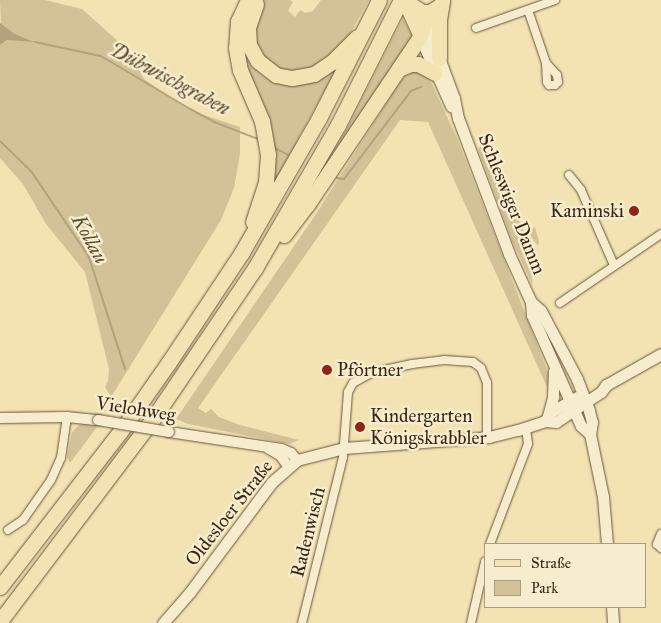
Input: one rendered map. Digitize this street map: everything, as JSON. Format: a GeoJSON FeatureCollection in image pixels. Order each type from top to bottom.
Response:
{"type":"FeatureCollection","features":[{"type":"Feature","properties":{"kind":"highway"},"geometry":{"type":"LineString","coordinates":[[242,252],[264,190],[268,164],[262,121],[240,70],[236,48],[238,21],[248,0]]}},
{"type":"Feature","properties":{"kind":"highway"},"geometry":{"type":"LineString","coordinates":[[258,0],[248,27],[249,45],[254,56],[262,66],[281,76],[303,78],[320,71],[332,62],[366,27]]}},
{"type":"Feature","properties":{"kind":"highway"},"geometry":{"type":"LineString","coordinates":[[0,587],[120,432],[175,355],[242,252],[307,141],[379,0]]}},
{"type":"Feature","properties":{"kind":"highway"},"geometry":{"type":"LineString","coordinates":[[413,6],[435,9],[442,1]]}},
{"type":"Feature","properties":{"kind":"highway"},"geometry":{"type":"LineString","coordinates":[[439,58],[439,20],[442,1]]}},
{"type":"Feature","properties":{"kind":"highway"},"geometry":{"type":"LineString","coordinates":[[255,268],[277,245],[307,205],[420,37],[413,6]]}},
{"type":"Feature","properties":{"kind":"highway"},"geometry":{"type":"LineString","coordinates":[[1,619],[152,420],[255,268],[413,6]]}},
{"type":"Feature","properties":{"kind":"highway"},"geometry":{"type":"LineString","coordinates":[[399,69],[410,64],[418,64],[436,73]]}},
{"type":"Feature","properties":{"kind":"main road","name":"Schleswiger Damm"},"geometry":{"type":"LineString","coordinates":[[413,6],[439,58],[454,98],[458,118]]}},
{"type":"Feature","properties":{"kind":"main road","name":"Schleswiger Damm"},"geometry":{"type":"LineString","coordinates":[[420,37],[458,118],[509,254],[531,302],[532,315],[581,426],[590,434]]}},
{"type":"Feature","properties":{"kind":"main road","name":"Schleswiger Damm"},"geometry":{"type":"LineString","coordinates":[[531,302],[541,311],[585,398],[592,422],[590,434],[603,497],[607,543]]}},
{"type":"Feature","properties":{"kind":"main road","name":"Oldesloer Straße"},"geometry":{"type":"LineString","coordinates":[[163,623],[190,592],[271,483],[292,463],[344,448],[487,437],[526,428],[546,419],[556,422],[572,406],[585,398],[598,386],[606,385],[661,354]]}},
{"type":"Feature","properties":{"kind":"main road"},"geometry":{"type":"LineString","coordinates":[[546,419],[554,396],[554,366]]}},
{"type":"Feature","properties":{"kind":"main road"},"geometry":{"type":"LineString","coordinates":[[612,608],[613,623]]}},
{"type":"Feature","properties":{"kind":"street"},"geometry":{"type":"LineString","coordinates":[[476,28],[555,0]]}},
{"type":"Feature","properties":{"kind":"street"},"geometry":{"type":"LineString","coordinates":[[528,10],[546,63]]}},
{"type":"Feature","properties":{"kind":"street"},"geometry":{"type":"LineString","coordinates":[[569,175],[582,190],[614,265]]}},
{"type":"Feature","properties":{"kind":"street"},"geometry":{"type":"LineString","coordinates":[[560,303],[661,234]]}},
{"type":"Feature","properties":{"kind":"street","name":"Radenwisch"},"geometry":{"type":"LineString","coordinates":[[302,623],[324,539],[344,448],[348,392],[355,381],[371,373],[436,360],[468,361],[481,368],[487,383],[487,437]]}},
{"type":"Feature","properties":{"kind":"street"},"geometry":{"type":"LineString","coordinates":[[8,530],[23,520],[51,480],[61,458],[67,417]]}},
{"type":"Feature","properties":{"kind":"street","name":"Vielohweg"},"geometry":{"type":"LineString","coordinates":[[0,418],[67,417],[98,420],[288,451],[292,463]]}},
{"type":"Feature","properties":{"kind":"street"},"geometry":{"type":"LineString","coordinates":[[490,543],[528,444],[526,428]]}},
{"type":"Feature","properties":{"kind":"street"},"geometry":{"type":"LineString","coordinates":[[661,534],[657,544],[661,548]]}},
{"type":"Feature","properties":{"kind":"street"},"geometry":{"type":"LineString","coordinates":[[471,623],[483,571]]}},
{"type":"Feature","properties":{"kind":"green space"},"geometry":{"type":"Polygon","coordinates":[[[0,0],[45,0],[82,9],[129,51],[144,79],[189,110],[240,127],[240,154],[234,188],[221,220],[111,397],[105,387],[108,381],[109,369],[85,272],[46,224],[23,184],[0,158],[0,45],[7,40],[33,41],[15,34],[1,25],[0,0]]]}},
{"type":"Feature","properties":{"kind":"green space"},"geometry":{"type":"Polygon","coordinates":[[[264,0],[290,0],[293,2],[288,11],[295,17],[300,10],[305,13],[313,11],[321,0],[369,0],[345,43],[318,67],[284,72],[262,57],[253,35],[264,0]]]}},
{"type":"Feature","properties":{"kind":"green space"},"geometry":{"type":"Polygon","coordinates":[[[403,18],[413,38],[336,150],[403,18]]]}},
{"type":"Feature","properties":{"kind":"green space"},"geometry":{"type":"Polygon","coordinates":[[[245,55],[251,66],[264,77],[278,83],[292,85],[310,82],[343,57],[266,198],[269,184],[245,73],[245,55]]]}},
{"type":"Feature","properties":{"kind":"green space"},"geometry":{"type":"Polygon","coordinates":[[[413,71],[428,78],[431,82],[457,138],[549,375],[547,387],[428,122],[400,120],[198,408],[206,413],[211,409],[219,417],[240,425],[299,440],[289,444],[188,424],[176,419],[316,214],[401,80],[413,71]]]}},
{"type":"Feature","properties":{"kind":"green space"},"geometry":{"type":"Polygon","coordinates":[[[488,140],[527,239],[533,286],[513,243],[478,149],[488,140]]]}},
{"type":"Feature","properties":{"kind":"green space"},"geometry":{"type":"Polygon","coordinates":[[[535,227],[539,242],[538,246],[527,231],[535,227]]]}},
{"type":"Feature","properties":{"kind":"green space"},"geometry":{"type":"Polygon","coordinates":[[[86,424],[97,427],[70,463],[67,457],[72,432],[79,425],[86,424]]]}},
{"type":"Feature","properties":{"kind":"shaded area"},"geometry":{"type":"Polygon","coordinates":[[[0,23],[15,34],[35,42],[7,40],[0,45],[0,23]]]}},
{"type":"Feature","properties":{"kind":"waterway","name":"Dübwischgraben"},"geometry":{"type":"LineString","coordinates":[[35,42],[101,56],[214,122],[258,139]]}},
{"type":"Feature","properties":{"kind":"waterway","name":"Dübwischgraben"},"geometry":{"type":"LineString","coordinates":[[337,178],[344,179],[411,91],[421,87]]}},
{"type":"Feature","properties":{"kind":"waterway","name":"Kollau"},"geometry":{"type":"LineString","coordinates":[[0,141],[31,171],[89,257],[125,369]]}},
{"type":"Feature","properties":{"kind":"waterway","name":"Dübwischgraben"},"geometry":{"type":"LineString","coordinates":[[273,147],[288,155]]}},
{"type":"Feature","properties":{"kind":"place","name":"Kaminski"},"geometry":{"type":"Point","coordinates":[634,211]}},
{"type":"Feature","properties":{"kind":"place","name":"Pförtner"},"geometry":{"type":"Point","coordinates":[327,370]}},
{"type":"Feature","properties":{"kind":"place","name":"Kindergarten Königskrabbler"},"geometry":{"type":"Point","coordinates":[360,427]}}]}
